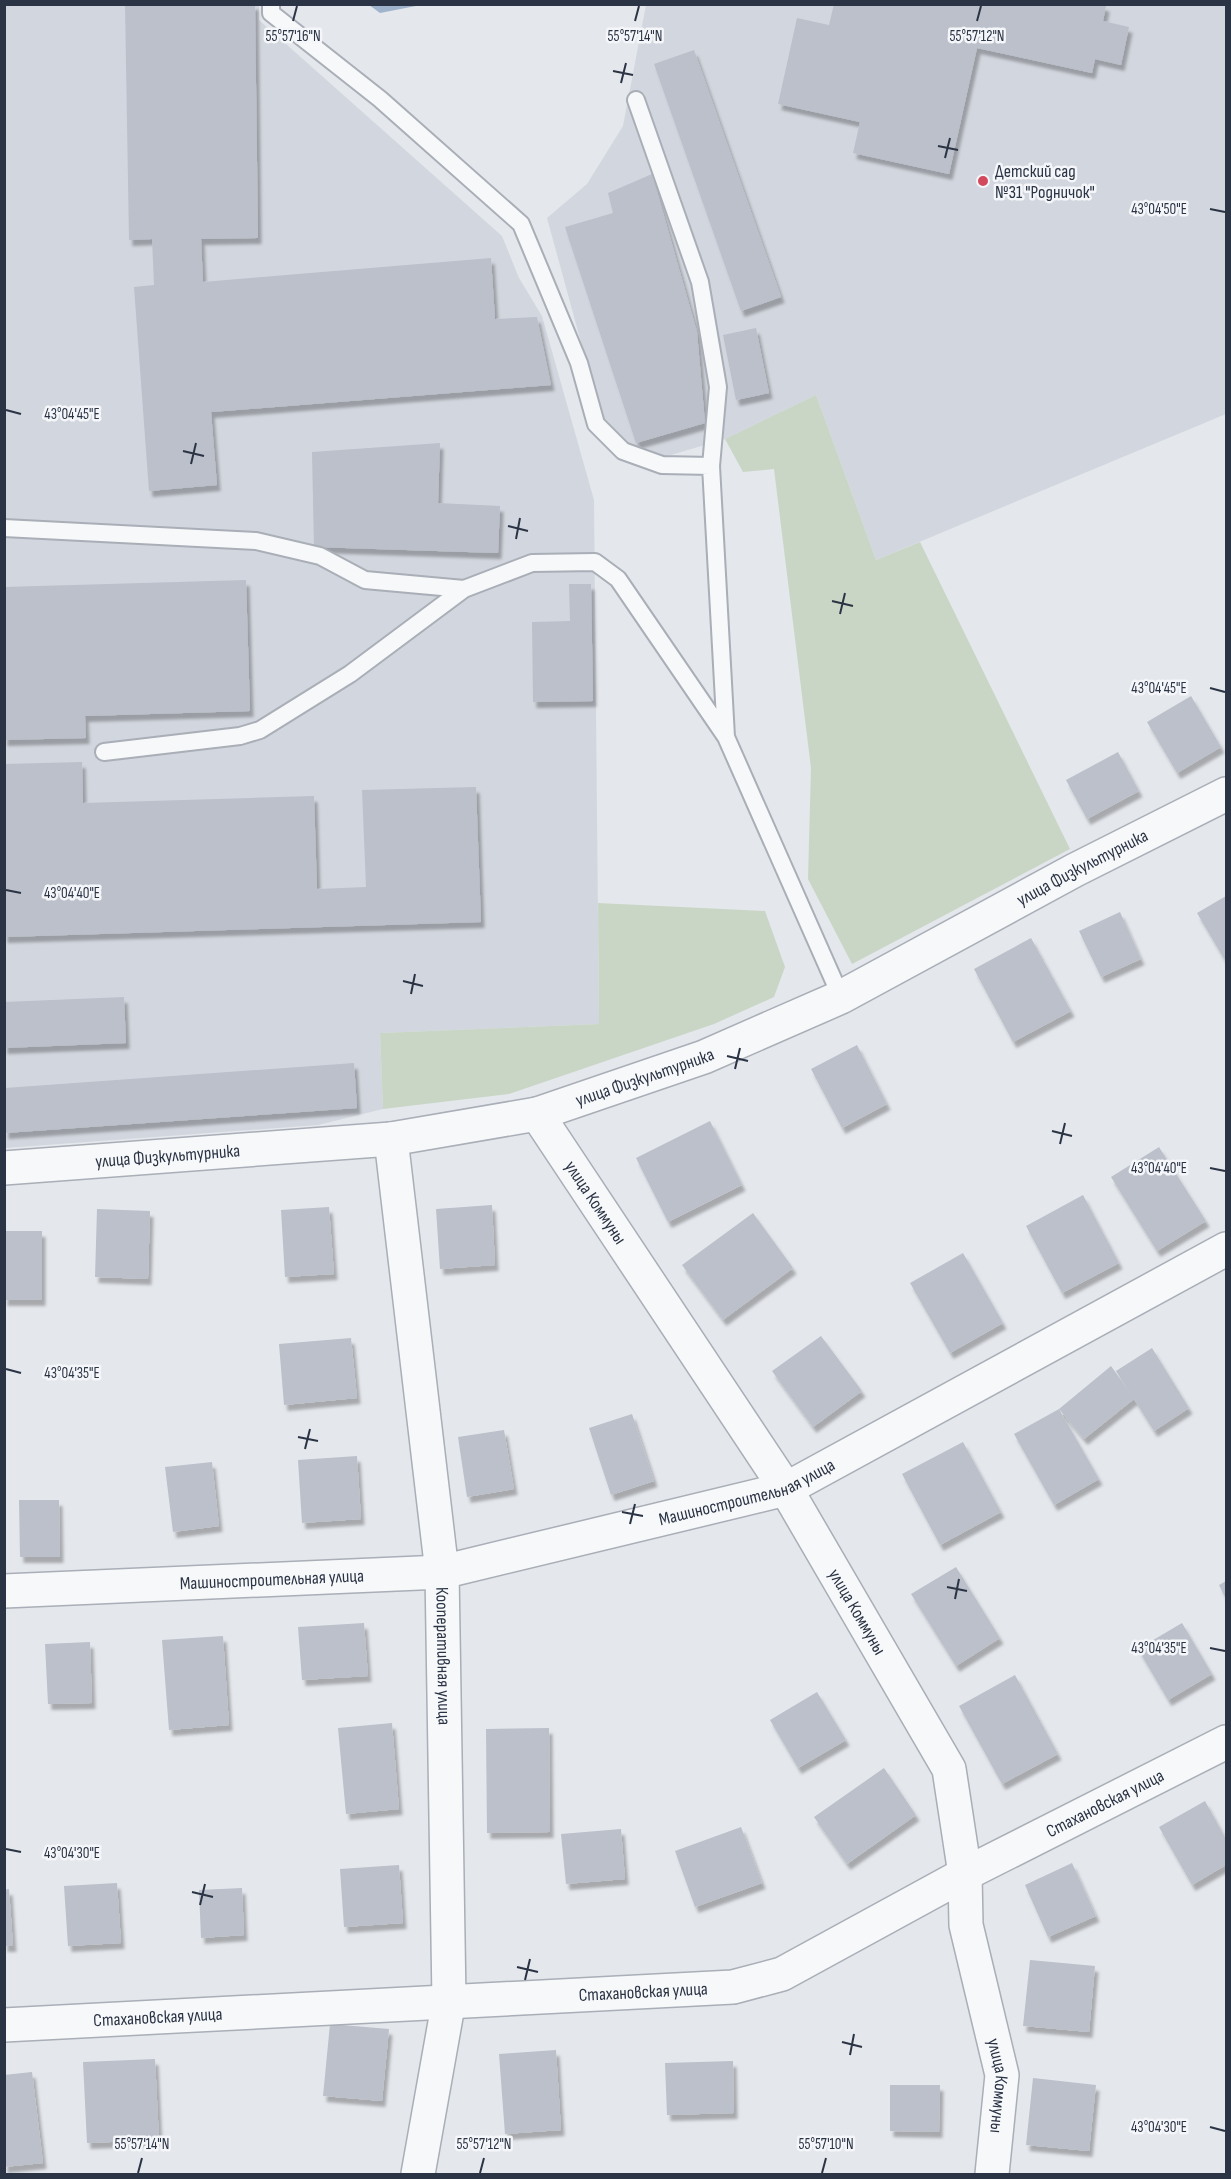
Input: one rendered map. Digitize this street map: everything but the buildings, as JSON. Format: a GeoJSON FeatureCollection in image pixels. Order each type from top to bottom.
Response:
{"type":"FeatureCollection","features":[{"type":"Feature","properties":{"kind":"street","name":"улица Физкультурника"},"geometry":{"type":"LineString","coordinates":[[4,1168],[391,1139],[537,1114],[704,1057],[841,997],[1075,870],[1227,794]]}},
{"type":"Feature","properties":{"kind":"street","name":"улица Коммуны"},"geometry":{"type":"LineString","coordinates":[[537,1114],[786,1489],[949,1768],[965,1874],[966,1925],[1002,2075],[992,2175]]}},
{"type":"Feature","properties":{"kind":"street","name":"Кооперативная улица"},"geometry":{"type":"LineString","coordinates":[[391,1139],[442,1572],[449,2000],[418,2175]]}},
{"type":"Feature","properties":{"kind":"street","name":"Машиностроительная улица"},"geometry":{"type":"LineString","coordinates":[[4,1591],[442,1572],[786,1489],[1227,1249]]}},
{"type":"Feature","properties":{"kind":"street","name":"Стахановская улица"},"geometry":{"type":"LineString","coordinates":[[4,2025],[449,2000],[733,1987],[782,1974],[965,1874],[1227,1742]]}},
{"type":"Feature","properties":{"kind":"lane"},"geometry":{"type":"LineString","coordinates":[[271,4],[271,13],[380,99],[521,224],[579,363],[596,424],[623,451],[662,465],[711,466]]}},
{"type":"Feature","properties":{"kind":"lane"},"geometry":{"type":"LineString","coordinates":[[636,100],[700,282],[718,387],[711,466],[726,737]]}},
{"type":"Feature","properties":{"kind":"lane"},"geometry":{"type":"LineString","coordinates":[[4,528],[256,542],[320,556],[365,580],[465,590]]}},
{"type":"Feature","properties":{"kind":"lane"},"geometry":{"type":"LineString","coordinates":[[104,752],[240,735],[260,730],[350,674],[465,590],[532,563],[594,562],[618,579],[726,737],[841,997]]}},
{"type":"Feature","properties":{"kind":"shaded area","name":"Детский сад №31 \"Родничок\""},"geometry":{"type":"Polygon","coordinates":[[[1225,4],[1226,414],[876,560],[816,395],[725,439],[654,460],[624,444],[602,419],[547,218],[587,184],[623,126],[646,5],[1225,4]]]}},
{"type":"Feature","properties":{"kind":"shaded area"},"geometry":{"type":"Polygon","coordinates":[[[5,5],[259,5],[259,20],[502,236],[519,278],[542,316],[594,500],[599,1024],[380,1033],[383,1109],[318,1125],[5,1148],[5,5]]]}},
{"type":"Feature","properties":{"kind":"green space"},"geometry":{"type":"Polygon","coordinates":[[[816,395],[876,560],[920,542],[1070,849],[852,964],[808,879],[811,768],[774,469],[743,472],[725,439],[816,395]]]}},
{"type":"Feature","properties":{"kind":"green space"},"geometry":{"type":"Polygon","coordinates":[[[598,903],[765,911],[785,967],[774,997],[714,1024],[509,1094],[383,1109],[380,1033],[599,1024],[598,903]]]}},
{"type":"Feature","properties":{"kind":"water"},"geometry":{"type":"Polygon","coordinates":[[[369,5],[421,5],[380,13],[369,5]]]}},
{"type":"Feature","properties":{"kind":"place","name":"Детский сад №31 \"Родничок\""},"geometry":{"type":"Point","coordinates":[983,181]}}]}
